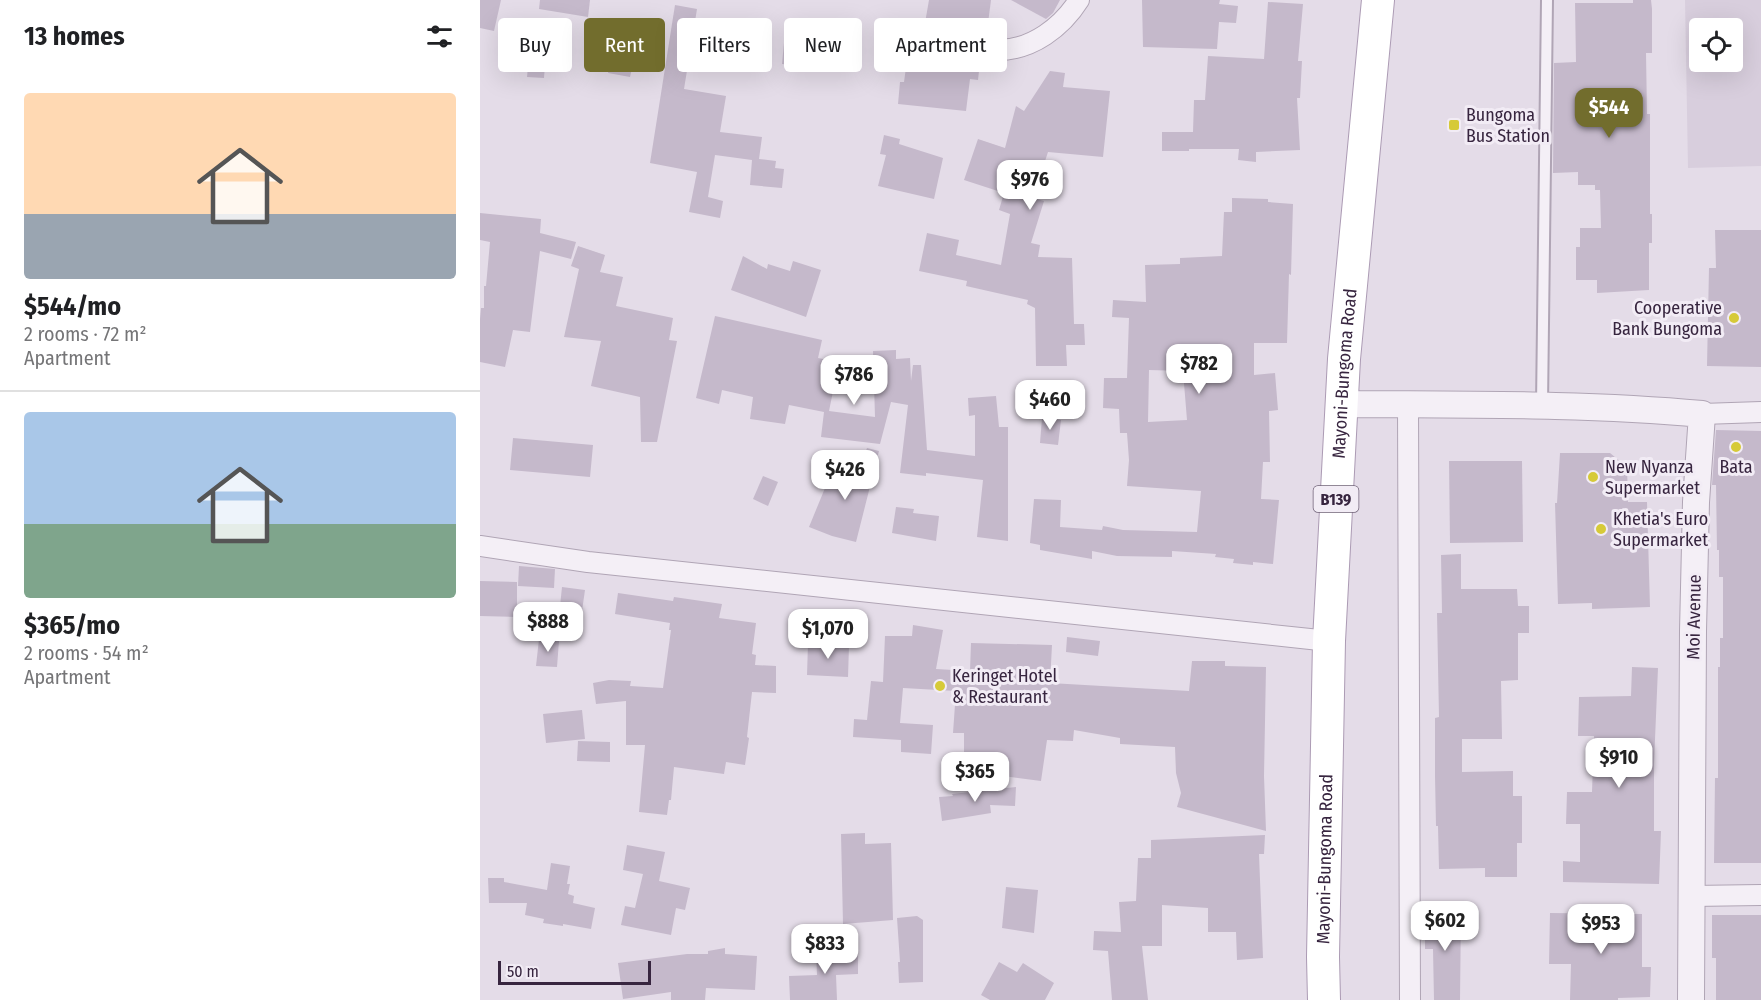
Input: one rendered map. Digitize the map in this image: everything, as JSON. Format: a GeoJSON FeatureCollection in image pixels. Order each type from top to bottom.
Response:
{"type":"FeatureCollection","features":[{"type":"Feature","properties":{"kind":"main road","name":"Mayoni-Bungoma Road"},"geometry":{"type":"LineString","coordinates":[[1324,1000],[1329,641],[1341,404],[1378,0]]}},
{"type":"Feature","properties":{"kind":"street"},"geometry":{"type":"LineString","coordinates":[[1007,49],[1024,46],[1050,32],[1069,16],[1079,0]]}},
{"type":"Feature","properties":{"kind":"street"},"geometry":{"type":"LineString","coordinates":[[1341,404],[1542,406],[1702,414],[1761,412]]}},
{"type":"Feature","properties":{"kind":"street"},"geometry":{"type":"LineString","coordinates":[[1408,405],[1410,1000]]}},
{"type":"Feature","properties":{"kind":"street","name":"Moi Avenue"},"geometry":{"type":"LineString","coordinates":[[1691,1000],[1693,631],[1696,502],[1702,414]]}},
{"type":"Feature","properties":{"kind":"street"},"geometry":{"type":"LineString","coordinates":[[480,546],[600,564],[1329,641]]}},
{"type":"Feature","properties":{"kind":"street"},"geometry":{"type":"LineString","coordinates":[[1692,896],[1761,895]]}},
{"type":"Feature","properties":{"kind":"lane"},"geometry":{"type":"LineString","coordinates":[[1542,406],[1547,0]]}},
{"type":"Feature","properties":{"kind":"shaded area"},"geometry":{"type":"Polygon","coordinates":[[[1685,0],[1761,0],[1761,166],[1688,168],[1685,0]]]}},
{"type":"Feature","properties":{"kind":"building"},"geometry":{"type":"Polygon","coordinates":[[[480,0],[501,0],[494,31],[480,28],[480,0]]]}},
{"type":"Feature","properties":{"kind":"building"},"geometry":{"type":"Polygon","coordinates":[[[540,0],[590,0],[588,17],[539,9],[540,0]]]}},
{"type":"Feature","properties":{"kind":"building"},"geometry":{"type":"Polygon","coordinates":[[[929,0],[991,0],[989,18],[926,18],[929,0]]]}},
{"type":"Feature","properties":{"kind":"building"},"geometry":{"type":"Polygon","coordinates":[[[1011,0],[1060,0],[1053,13],[1046,19],[1011,0]]]}},
{"type":"Feature","properties":{"kind":"building"},"geometry":{"type":"Polygon","coordinates":[[[1142,0],[1220,0],[1219,4],[1238,6],[1236,23],[1219,22],[1217,49],[1143,47],[1142,0]]]}},
{"type":"Feature","properties":{"kind":"building"},"geometry":{"type":"Polygon","coordinates":[[[1633,0],[1651,0],[1652,9],[1652,53],[1646,53],[1647,114],[1650,114],[1650,214],[1652,214],[1652,243],[1649,243],[1649,290],[1597,293],[1597,280],[1576,280],[1576,247],[1580,247],[1580,228],[1601,228],[1600,190],[1595,190],[1595,185],[1578,185],[1578,172],[1553,173],[1554,63],[1576,62],[1575,3],[1633,3],[1633,0]]]}},
{"type":"Feature","properties":{"kind":"building"},"geometry":{"type":"Polygon","coordinates":[[[1268,2],[1303,4],[1298,61],[1302,61],[1300,98],[1297,98],[1300,150],[1256,152],[1256,162],[1238,160],[1239,149],[1162,151],[1162,132],[1193,132],[1194,100],[1205,100],[1208,56],[1264,59],[1268,2]]]}},
{"type":"Feature","properties":{"kind":"building"},"geometry":{"type":"Polygon","coordinates":[[[675,5],[697,9],[696,18],[677,18],[677,72],[687,72],[684,89],[726,96],[720,132],[762,137],[759,159],[776,161],[775,168],[784,169],[782,188],[750,185],[752,160],[715,155],[708,197],[723,201],[720,218],[689,212],[697,172],[650,163],[675,5]]]}},
{"type":"Feature","properties":{"kind":"building"},"geometry":{"type":"Polygon","coordinates":[[[1050,71],[1065,73],[1063,87],[1110,91],[1103,157],[1048,152],[1033,198],[1044,201],[1031,243],[1040,245],[1038,257],[1072,258],[1074,324],[1084,324],[1085,345],[1066,345],[1067,366],[1036,366],[1035,308],[1027,304],[1028,300],[966,286],[967,281],[919,271],[927,233],[959,240],[956,255],[1001,265],[1010,214],[999,210],[1004,193],[964,180],[978,139],[1005,148],[1016,106],[1024,111],[1050,71]]]}},
{"type":"Feature","properties":{"kind":"building"},"geometry":{"type":"Polygon","coordinates":[[[527,72],[544,72],[544,78],[527,77],[527,72]]]}},
{"type":"Feature","properties":{"kind":"building"},"geometry":{"type":"Polygon","coordinates":[[[608,72],[631,72],[630,77],[608,72]]]}},
{"type":"Feature","properties":{"kind":"building"},"geometry":{"type":"Polygon","coordinates":[[[905,72],[979,72],[978,80],[970,79],[966,111],[898,104],[900,82],[904,82],[905,72]]]}},
{"type":"Feature","properties":{"kind":"building"},"geometry":{"type":"Polygon","coordinates":[[[884,135],[900,139],[899,144],[943,158],[934,199],[878,186],[886,155],[880,154],[884,135]]]}},
{"type":"Feature","properties":{"kind":"building"},"geometry":{"type":"Polygon","coordinates":[[[1232,198],[1268,199],[1268,202],[1293,204],[1287,343],[1254,343],[1254,375],[1275,373],[1278,410],[1269,411],[1270,462],[1263,462],[1261,499],[1279,500],[1273,564],[1233,563],[1234,559],[1215,557],[1216,554],[1172,551],[1172,557],[1117,556],[1092,551],[1092,559],[1040,550],[1040,545],[1030,543],[1034,499],[1061,500],[1060,527],[1102,530],[1103,526],[1123,530],[1197,532],[1201,491],[1127,486],[1129,460],[1127,433],[1120,433],[1119,409],[1103,408],[1104,378],[1127,378],[1129,318],[1112,317],[1113,300],[1146,302],[1145,265],[1180,264],[1180,258],[1222,256],[1224,212],[1232,212],[1232,198]],[[1149,370],[1148,422],[1187,420],[1183,371],[1149,370]]]}},
{"type":"Feature","properties":{"kind":"building"},"geometry":{"type":"Polygon","coordinates":[[[480,213],[541,219],[540,233],[576,242],[571,259],[540,251],[530,332],[513,330],[505,367],[480,362],[480,319],[481,308],[484,308],[484,286],[486,286],[490,242],[480,240],[480,213]]]}},
{"type":"Feature","properties":{"kind":"building","name":"Cooperative Bank Bungoma"},"geometry":{"type":"Polygon","coordinates":[[[1715,230],[1761,230],[1761,367],[1707,366],[1709,268],[1716,268],[1715,230]]]}},
{"type":"Feature","properties":{"kind":"building"},"geometry":{"type":"Polygon","coordinates":[[[578,246],[605,255],[600,272],[623,277],[616,306],[673,318],[669,340],[677,341],[657,442],[641,442],[640,397],[591,386],[601,341],[564,337],[579,269],[571,266],[578,246]]]}},
{"type":"Feature","properties":{"kind":"building"},"geometry":{"type":"Polygon","coordinates":[[[743,256],[767,269],[768,264],[790,271],[793,261],[821,270],[806,317],[731,290],[743,256]]]}},
{"type":"Feature","properties":{"kind":"building"},"geometry":{"type":"Polygon","coordinates":[[[715,316],[822,340],[818,358],[839,362],[829,411],[875,417],[873,351],[896,350],[896,359],[910,358],[911,381],[913,365],[921,365],[927,450],[975,456],[975,415],[969,416],[968,398],[996,396],[999,427],[1008,427],[1008,541],[977,537],[983,480],[926,473],[926,476],[900,473],[908,405],[891,402],[880,444],[821,437],[824,412],[789,405],[785,424],[750,419],[753,397],[722,390],[719,404],[696,398],[715,316]]]}},
{"type":"Feature","properties":{"kind":"building"},"geometry":{"type":"Polygon","coordinates":[[[1042,418],[1061,420],[1058,445],[1040,443],[1042,418]]]}},
{"type":"Feature","properties":{"kind":"building"},"geometry":{"type":"Polygon","coordinates":[[[1716,430],[1761,431],[1761,863],[1714,863],[1715,778],[1718,778],[1718,667],[1720,667],[1720,638],[1723,638],[1723,577],[1719,577],[1716,485],[1712,485],[1716,430]]]}},
{"type":"Feature","properties":{"kind":"building"},"geometry":{"type":"Polygon","coordinates":[[[513,438],[593,445],[590,477],[510,470],[513,438]]]}},
{"type":"Feature","properties":{"kind":"building"},"geometry":{"type":"Polygon","coordinates":[[[867,448],[879,451],[856,542],[809,527],[832,471],[856,480],[867,448]]]}},
{"type":"Feature","properties":{"kind":"building"},"geometry":{"type":"Polygon","coordinates":[[[1560,453],[1610,453],[1627,467],[1628,502],[1647,502],[1650,607],[1592,609],[1592,603],[1558,604],[1555,503],[1557,503],[1560,453]]]}},
{"type":"Feature","properties":{"kind":"building"},"geometry":{"type":"Polygon","coordinates":[[[1449,461],[1522,461],[1523,542],[1450,543],[1449,461]]]}},
{"type":"Feature","properties":{"kind":"building"},"geometry":{"type":"Polygon","coordinates":[[[763,476],[778,482],[768,506],[753,499],[763,476]]]}},
{"type":"Feature","properties":{"kind":"building"},"geometry":{"type":"Polygon","coordinates":[[[896,507],[914,509],[913,513],[939,516],[936,541],[892,533],[896,507]]]}},
{"type":"Feature","properties":{"kind":"building"},"geometry":{"type":"Polygon","coordinates":[[[1461,554],[1461,589],[1517,589],[1518,606],[1529,606],[1529,633],[1518,633],[1518,680],[1501,681],[1502,739],[1462,739],[1462,772],[1513,771],[1513,796],[1522,796],[1522,843],[1517,843],[1517,877],[1485,877],[1485,868],[1439,869],[1438,826],[1436,826],[1435,718],[1439,717],[1437,613],[1442,613],[1441,555],[1461,554]]]}},
{"type":"Feature","properties":{"kind":"building"},"geometry":{"type":"Polygon","coordinates":[[[519,566],[555,569],[554,588],[518,586],[519,566]]]}},
{"type":"Feature","properties":{"kind":"building"},"geometry":{"type":"Polygon","coordinates":[[[480,581],[517,582],[517,617],[480,616],[480,581]]]}},
{"type":"Feature","properties":{"kind":"building"},"geometry":{"type":"Polygon","coordinates":[[[562,587],[585,590],[581,618],[559,616],[562,587]]]}},
{"type":"Feature","properties":{"kind":"building"},"geometry":{"type":"Polygon","coordinates":[[[618,593],[673,601],[674,597],[722,604],[719,618],[756,623],[752,654],[756,655],[755,665],[776,666],[776,693],[752,692],[745,765],[726,762],[724,774],[674,767],[667,815],[639,812],[645,745],[626,745],[626,701],[596,704],[593,683],[609,680],[631,681],[630,686],[663,688],[670,623],[615,614],[618,593]]]}},
{"type":"Feature","properties":{"kind":"building"},"geometry":{"type":"Polygon","coordinates":[[[913,625],[943,630],[936,669],[970,671],[971,643],[1052,645],[1050,683],[1189,691],[1192,661],[1225,661],[1225,666],[1266,667],[1264,776],[1266,831],[1177,807],[1181,793],[1176,773],[1175,747],[1120,744],[1120,738],[1074,730],[1073,741],[1047,740],[1041,781],[1003,776],[1004,757],[964,756],[964,733],[953,733],[956,691],[903,688],[900,723],[933,725],[931,754],[901,752],[901,740],[853,737],[854,719],[867,720],[871,681],[883,682],[885,636],[912,636],[913,625]]]}},
{"type":"Feature","properties":{"kind":"building"},"geometry":{"type":"Polygon","coordinates":[[[1067,637],[1100,641],[1098,656],[1066,652],[1067,637]]]}},
{"type":"Feature","properties":{"kind":"building"},"geometry":{"type":"Polygon","coordinates":[[[539,639],[559,641],[557,667],[536,666],[539,639]]]}},
{"type":"Feature","properties":{"kind":"building"},"geometry":{"type":"Polygon","coordinates":[[[808,644],[849,646],[848,677],[807,675],[808,644]]]}},
{"type":"Feature","properties":{"kind":"building"},"geometry":{"type":"Polygon","coordinates":[[[1632,667],[1658,668],[1654,831],[1661,831],[1659,884],[1563,882],[1563,861],[1580,862],[1580,824],[1566,824],[1567,792],[1592,792],[1594,736],[1578,736],[1579,697],[1631,696],[1632,667]]]}},
{"type":"Feature","properties":{"kind":"building"},"geometry":{"type":"Polygon","coordinates":[[[582,710],[585,739],[546,743],[543,714],[582,710]]]}},
{"type":"Feature","properties":{"kind":"building"},"geometry":{"type":"Polygon","coordinates":[[[578,741],[610,742],[610,762],[577,761],[578,741]]]}},
{"type":"Feature","properties":{"kind":"building"},"geometry":{"type":"Polygon","coordinates":[[[1016,787],[1015,806],[990,805],[991,813],[942,821],[939,797],[1016,787]]]}},
{"type":"Feature","properties":{"kind":"building"},"geometry":{"type":"Polygon","coordinates":[[[865,833],[865,844],[891,843],[893,920],[843,924],[841,834],[865,833]]]}},
{"type":"Feature","properties":{"kind":"building"},"geometry":{"type":"Polygon","coordinates":[[[1265,835],[1264,854],[1259,854],[1263,958],[1237,960],[1236,932],[1208,932],[1208,908],[1162,905],[1162,946],[1142,946],[1148,1000],[1112,1000],[1108,951],[1093,950],[1094,931],[1121,932],[1119,902],[1136,901],[1138,858],[1151,858],[1151,840],[1265,835]]]}},
{"type":"Feature","properties":{"kind":"building"},"geometry":{"type":"Polygon","coordinates":[[[627,845],[665,852],[659,881],[690,888],[685,910],[676,908],[671,935],[621,925],[625,906],[635,908],[643,874],[623,870],[627,845]]]}},
{"type":"Feature","properties":{"kind":"building"},"geometry":{"type":"Polygon","coordinates":[[[551,863],[570,866],[568,894],[574,896],[573,903],[595,908],[591,929],[543,923],[544,919],[525,915],[527,903],[489,903],[488,878],[504,878],[504,882],[547,890],[551,863]]]}},
{"type":"Feature","properties":{"kind":"building"},"geometry":{"type":"Polygon","coordinates":[[[1006,887],[1038,890],[1034,933],[1002,928],[1006,887]]]}},
{"type":"Feature","properties":{"kind":"building"},"geometry":{"type":"Polygon","coordinates":[[[1425,910],[1461,910],[1460,1000],[1434,1000],[1433,949],[1425,949],[1425,910]]]}},
{"type":"Feature","properties":{"kind":"building"},"geometry":{"type":"Polygon","coordinates":[[[1550,913],[1642,914],[1642,967],[1651,967],[1650,997],[1570,1000],[1571,964],[1549,964],[1550,913]]]}},
{"type":"Feature","properties":{"kind":"building"},"geometry":{"type":"Polygon","coordinates":[[[1712,915],[1761,915],[1761,1000],[1716,1000],[1716,958],[1712,958],[1712,915]]]}},
{"type":"Feature","properties":{"kind":"building"},"geometry":{"type":"Polygon","coordinates":[[[917,916],[923,920],[923,982],[899,983],[897,918],[917,916]]]}},
{"type":"Feature","properties":{"kind":"building"},"geometry":{"type":"Polygon","coordinates":[[[858,947],[858,974],[836,975],[837,1000],[790,1000],[789,976],[817,975],[816,950],[858,947]]]}},
{"type":"Feature","properties":{"kind":"building"},"geometry":{"type":"Polygon","coordinates":[[[725,948],[725,954],[757,956],[755,990],[706,988],[705,1000],[671,1000],[671,992],[623,999],[618,963],[687,954],[708,954],[708,951],[725,948]]]}},
{"type":"Feature","properties":{"kind":"building"},"geometry":{"type":"Polygon","coordinates":[[[999,962],[1017,972],[1023,963],[1054,983],[1045,1000],[990,1000],[981,995],[999,962]]]}},
{"type":"Feature","properties":{"kind":"place","name":"Bungoma Bus Station"},"geometry":{"type":"Point","coordinates":[1454,125]}},
{"type":"Feature","properties":{"kind":"place","name":"Cooperative Bank Bungoma"},"geometry":{"type":"Point","coordinates":[1734,318]}},
{"type":"Feature","properties":{"kind":"place","name":"Bata"},"geometry":{"type":"Point","coordinates":[1736,447]}},
{"type":"Feature","properties":{"kind":"place","name":"New Nyanza Supermarket"},"geometry":{"type":"Point","coordinates":[1593,477]}},
{"type":"Feature","properties":{"kind":"place","name":"Khetia's Euro Supermarket"},"geometry":{"type":"Point","coordinates":[1601,529]}},
{"type":"Feature","properties":{"kind":"place","name":"Keringet Hotel & Restaurant"},"geometry":{"type":"Point","coordinates":[940,686]}}]}
